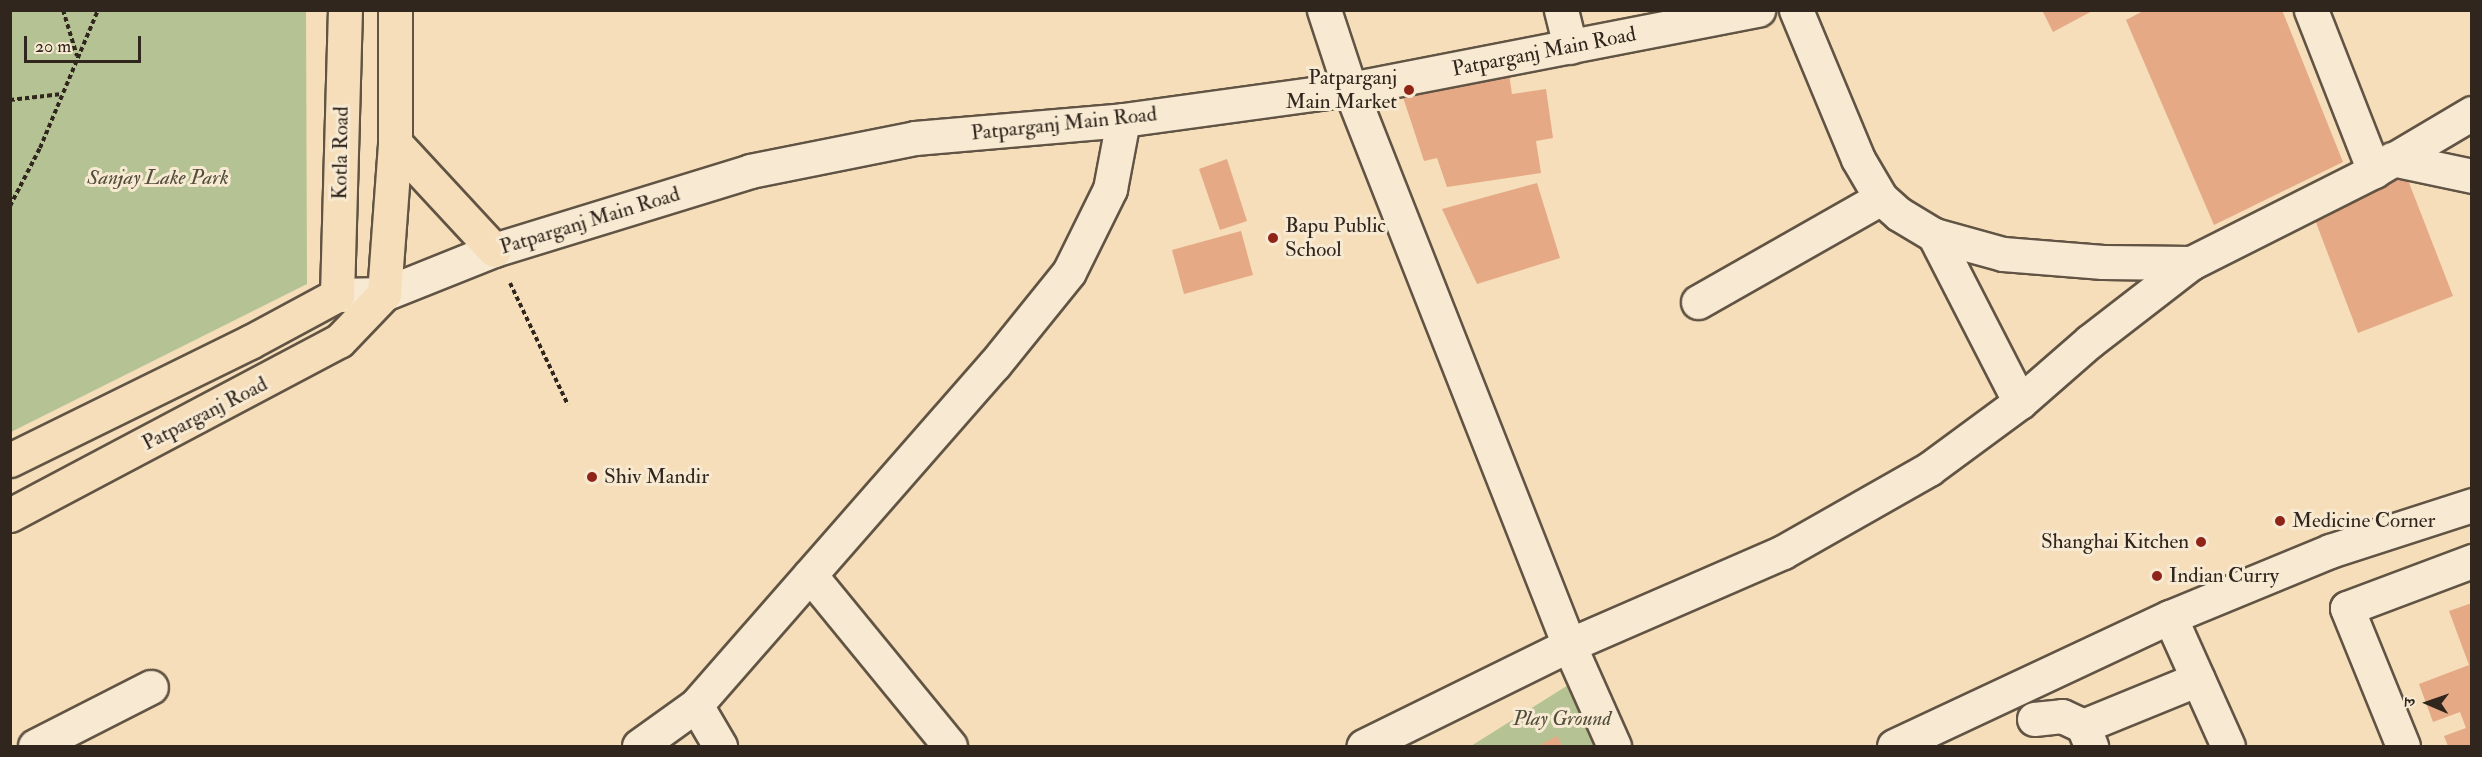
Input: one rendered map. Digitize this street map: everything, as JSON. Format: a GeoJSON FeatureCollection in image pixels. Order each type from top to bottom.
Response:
{"type":"FeatureCollection","features":[{"type":"Feature","properties":{"kind":"main road","name":"Kotla Road"},"geometry":{"type":"LineString","coordinates":[[337,295],[345,10]]}},
{"type":"Feature","properties":{"kind":"main road"},"geometry":{"type":"LineString","coordinates":[[384,294],[395,143],[395,10]]}},
{"type":"Feature","properties":{"kind":"main road"},"geometry":{"type":"LineString","coordinates":[[395,143],[494,250]]}},
{"type":"Feature","properties":{"kind":"main road","name":"Patparganj Road"},"geometry":{"type":"LineString","coordinates":[[10,514],[339,341],[384,294]]}},
{"type":"Feature","properties":{"kind":"main road","name":"Patparganj Road"},"geometry":{"type":"LineString","coordinates":[[10,460],[250,342],[337,295]]}},
{"type":"Feature","properties":{"kind":"street"},"geometry":{"type":"LineString","coordinates":[[1324,10],[1350,89],[1569,645],[1614,747]]}},
{"type":"Feature","properties":{"kind":"street"},"geometry":{"type":"LineString","coordinates":[[1561,10],[1570,47]]}},
{"type":"Feature","properties":{"kind":"street","name":"Patparganj Main Road"},"geometry":{"type":"LineString","coordinates":[[384,294],[494,250],[750,171],[915,138],[1123,120],[1350,89],[1758,10]]}},
{"type":"Feature","properties":{"kind":"street"},"geometry":{"type":"LineString","coordinates":[[1796,10],[1858,159],[1881,198],[1899,214],[1934,235],[2004,254],[2103,262],[2191,263]]}},
{"type":"Feature","properties":{"kind":"street"},"geometry":{"type":"LineString","coordinates":[[2311,10],[2383,165]]}},
{"type":"Feature","properties":{"kind":"street"},"geometry":{"type":"LineString","coordinates":[[1364,747],[1569,645],[1783,552],[1929,469],[2020,402],[2090,341],[2191,263],[2229,241],[2383,165],[2472,113]]}},
{"type":"Feature","properties":{"kind":"street"},"geometry":{"type":"LineString","coordinates":[[639,747],[696,705],[994,365],[1070,272],[1110,189],[1123,120]]}},
{"type":"Feature","properties":{"kind":"street"},"geometry":{"type":"LineString","coordinates":[[2383,165],[2472,176]]}},
{"type":"Feature","properties":{"kind":"street"},"geometry":{"type":"LineString","coordinates":[[1698,302],[1881,198]]}},
{"type":"Feature","properties":{"kind":"street"},"geometry":{"type":"LineString","coordinates":[[1934,235],[2020,402]]}},
{"type":"Feature","properties":{"kind":"street"},"geometry":{"type":"LineString","coordinates":[[337,295],[384,294]]}},
{"type":"Feature","properties":{"kind":"street"},"geometry":{"type":"LineString","coordinates":[[1894,747],[2170,617],[2330,550],[2472,506]]}},
{"type":"Feature","properties":{"kind":"street"},"geometry":{"type":"LineString","coordinates":[[2403,747],[2348,608],[2472,561]]}},
{"type":"Feature","properties":{"kind":"street"},"geometry":{"type":"LineString","coordinates":[[810,576],[950,747]]}},
{"type":"Feature","properties":{"kind":"street"},"geometry":{"type":"LineString","coordinates":[[2170,617],[2228,747]]}},
{"type":"Feature","properties":{"kind":"street"},"geometry":{"type":"LineString","coordinates":[[2034,718],[2062,716],[2087,736],[2198,679]]}},
{"type":"Feature","properties":{"kind":"street"},"geometry":{"type":"LineString","coordinates":[[35,747],[151,687]]}},
{"type":"Feature","properties":{"kind":"street"},"geometry":{"type":"LineString","coordinates":[[696,705],[720,747]]}},
{"type":"Feature","properties":{"kind":"path"},"geometry":{"type":"LineString","coordinates":[[63,10],[78,57]]}},
{"type":"Feature","properties":{"kind":"path"},"geometry":{"type":"LineString","coordinates":[[10,206],[40,148],[99,10]]}},
{"type":"Feature","properties":{"kind":"path"},"geometry":{"type":"LineString","coordinates":[[10,100],[62,94]]}},
{"type":"Feature","properties":{"kind":"path"},"geometry":{"type":"LineString","coordinates":[[494,250],[568,405]]}},
{"type":"Feature","properties":{"kind":"green space","name":"Sanjay Lake Park"},"geometry":{"type":"Polygon","coordinates":[[[11,10],[306,11],[307,284],[11,432],[11,10]]]}},
{"type":"Feature","properties":{"kind":"green space","name":"Play Ground"},"geometry":{"type":"Polygon","coordinates":[[[1573,682],[1602,746],[1471,746],[1573,682]]]}},
{"type":"Feature","properties":{"kind":"building"},"geometry":{"type":"Polygon","coordinates":[[[2042,10],[2094,10],[2053,32],[2042,10]]]}},
{"type":"Feature","properties":{"kind":"building"},"geometry":{"type":"Polygon","coordinates":[[[2145,10],[2282,10],[2343,162],[2214,225],[2126,20],[2145,10]]]}},
{"type":"Feature","properties":{"kind":"building"},"geometry":{"type":"Polygon","coordinates":[[[1508,67],[1512,94],[1546,89],[1553,138],[1536,141],[1541,173],[1447,187],[1437,158],[1424,161],[1399,85],[1508,67]]]}},
{"type":"Feature","properties":{"kind":"building"},"geometry":{"type":"Polygon","coordinates":[[[1227,159],[1247,221],[1220,230],[1199,169],[1227,159]]]}},
{"type":"Feature","properties":{"kind":"building"},"geometry":{"type":"Polygon","coordinates":[[[2406,175],[2453,296],[2358,333],[2312,212],[2406,175]]]}},
{"type":"Feature","properties":{"kind":"building"},"geometry":{"type":"Polygon","coordinates":[[[1537,183],[1560,258],[1477,284],[1442,209],[1537,183]]]}},
{"type":"Feature","properties":{"kind":"building"},"geometry":{"type":"Polygon","coordinates":[[[1241,231],[1253,275],[1184,294],[1172,250],[1241,231]]]}},
{"type":"Feature","properties":{"kind":"building"},"geometry":{"type":"Polygon","coordinates":[[[2472,603],[2472,746],[2448,746],[2444,736],[2466,728],[2460,712],[2433,722],[2419,684],[2469,665],[2449,611],[2472,603]]]}},
{"type":"Feature","properties":{"kind":"building"},"geometry":{"type":"Polygon","coordinates":[[[1557,736],[1562,746],[1538,746],[1557,736]]]}},
{"type":"Feature","properties":{"kind":"place","name":"Patparganj Main Market"},"geometry":{"type":"Point","coordinates":[1409,90]}},
{"type":"Feature","properties":{"kind":"place","name":"Bapu Public School"},"geometry":{"type":"Point","coordinates":[1273,238]}},
{"type":"Feature","properties":{"kind":"place","name":"Shiv Mandir"},"geometry":{"type":"Point","coordinates":[592,477]}},
{"type":"Feature","properties":{"kind":"place","name":"Medicine Corner"},"geometry":{"type":"Point","coordinates":[2280,521]}},
{"type":"Feature","properties":{"kind":"place","name":"Shanghai Kitchen"},"geometry":{"type":"Point","coordinates":[2201,542]}},
{"type":"Feature","properties":{"kind":"place","name":"Indian Curry"},"geometry":{"type":"Point","coordinates":[2157,576]}}]}
